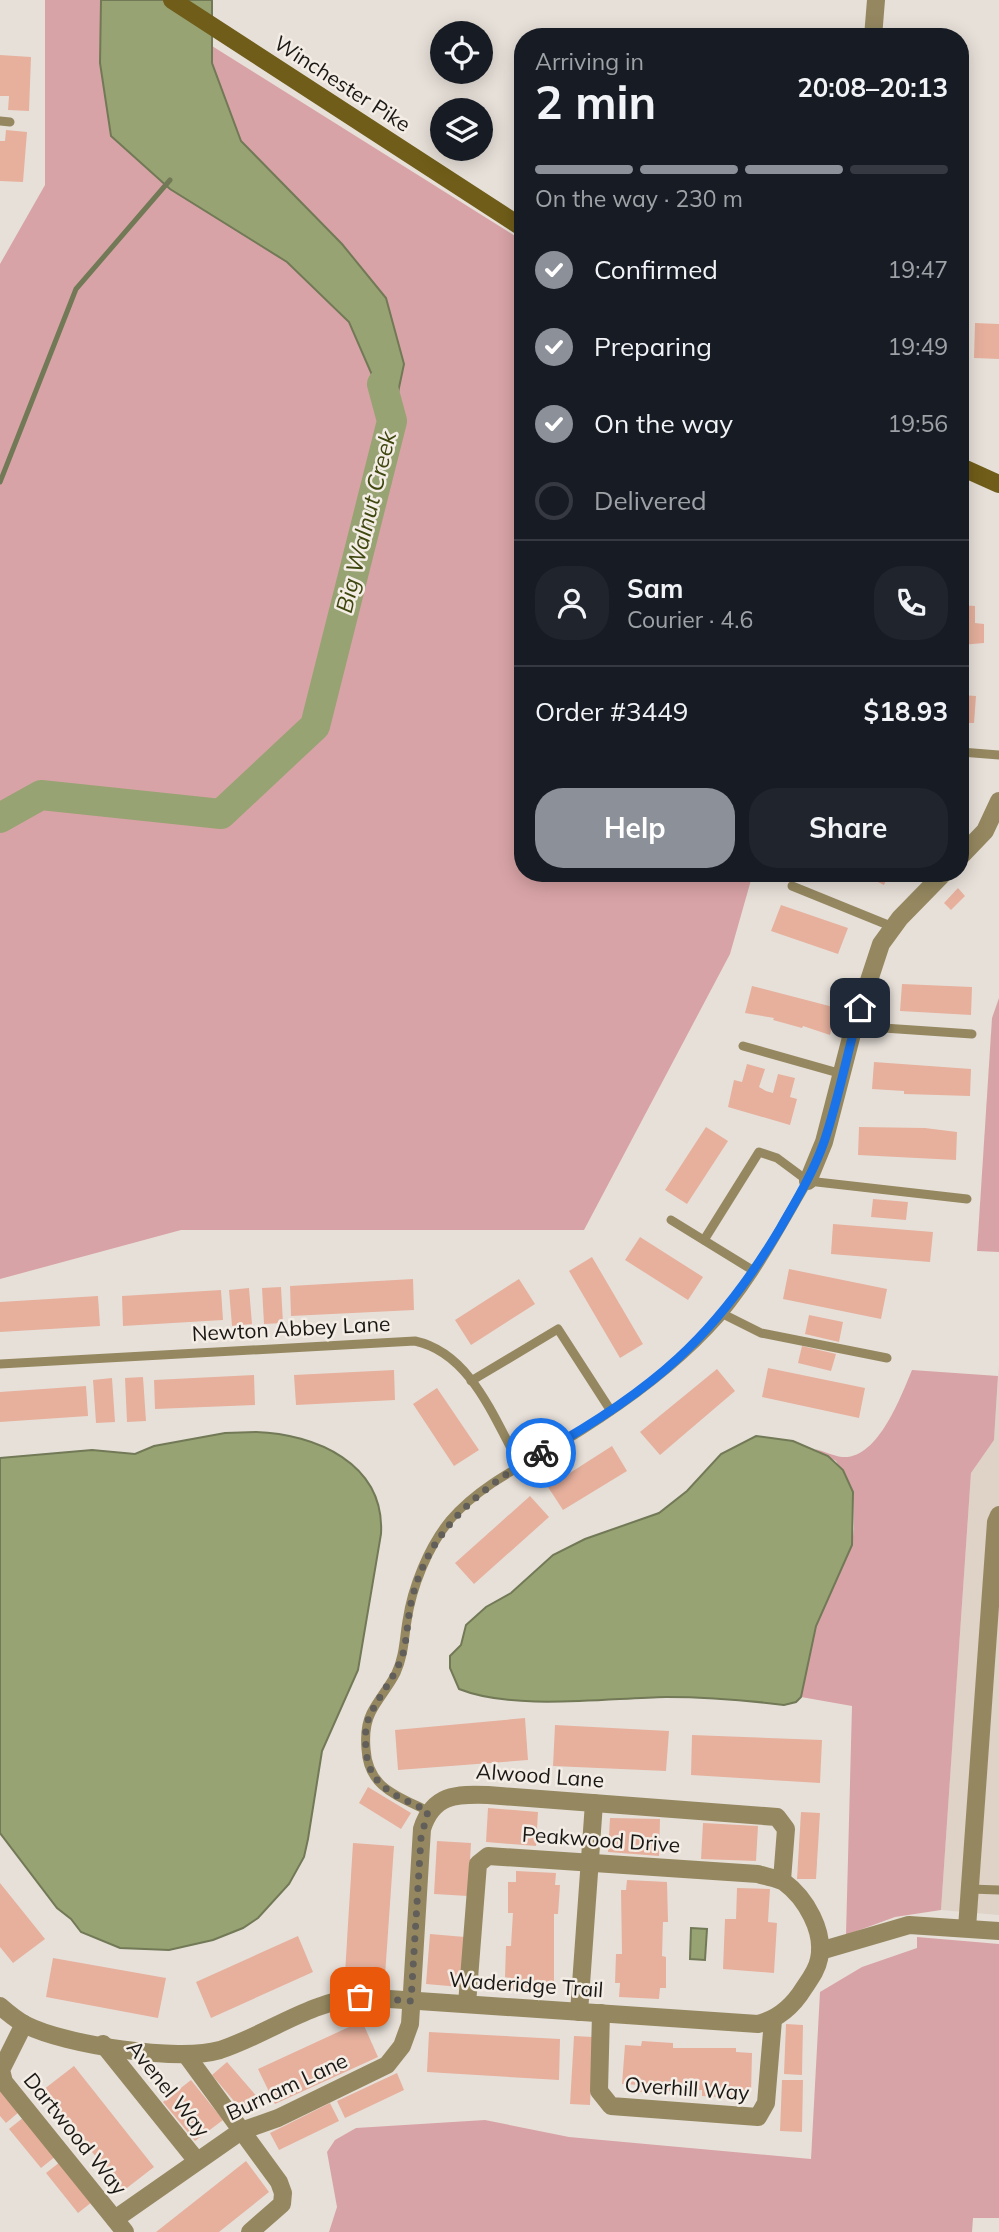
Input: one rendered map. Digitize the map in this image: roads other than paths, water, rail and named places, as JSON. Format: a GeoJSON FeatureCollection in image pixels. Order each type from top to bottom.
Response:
{"type":"FeatureCollection","features":[{"type":"Feature","properties":{"kind":"main road","name":"Winchester Pike"},"geometry":{"type":"LineString","coordinates":[[172,0],[514,222]]}},
{"type":"Feature","properties":{"kind":"main road"},"geometry":{"type":"LineString","coordinates":[[969,471],[999,484]]}},
{"type":"Feature","properties":{"kind":"street"},"geometry":{"type":"LineString","coordinates":[[874,28],[876,0]]}},
{"type":"Feature","properties":{"kind":"street"},"geometry":{"type":"LineString","coordinates":[[969,848],[985,831],[999,801]]}},
{"type":"Feature","properties":{"kind":"street"},"geometry":{"type":"LineString","coordinates":[[808,1181],[824,1142],[854,1026],[881,944],[893,927],[936,882]]}},
{"type":"Feature","properties":{"kind":"street"},"geometry":{"type":"LineString","coordinates":[[967,1928],[998,1520]]}},
{"type":"Feature","properties":{"kind":"street","name":"Alwood Lane"},"geometry":{"type":"LineString","coordinates":[[428,1811],[447,1798],[461,1794],[777,1817],[786,1829],[782,1881]]}},
{"type":"Feature","properties":{"kind":"street"},"geometry":{"type":"LineString","coordinates":[[579,2012],[594,1803]]}},
{"type":"Feature","properties":{"kind":"street"},"geometry":{"type":"LineString","coordinates":[[411,2001],[421,1838],[428,1811]]}},
{"type":"Feature","properties":{"kind":"street","name":"Peakwood Drive"},"geometry":{"type":"LineString","coordinates":[[467,2004],[478,1864],[481,1858],[488,1856],[718,1870],[782,1881]]}},
{"type":"Feature","properties":{"kind":"street"},"geometry":{"type":"LineString","coordinates":[[772,2020],[801,1994],[819,1962],[820,1951],[818,1930],[811,1915],[782,1881]]}},
{"type":"Feature","properties":{"kind":"street"},"geometry":{"type":"LineString","coordinates":[[820,1951],[841,1947],[899,1926],[920,1924],[999,1931]]}},
{"type":"Feature","properties":{"kind":"street","name":"Waderidge Trail"},"geometry":{"type":"LineString","coordinates":[[0,2006],[24,2024],[56,2036],[187,2056],[234,2045],[348,1998],[758,2024],[772,2020]]}},
{"type":"Feature","properties":{"kind":"street","name":"Burnam Lane"},"geometry":{"type":"LineString","coordinates":[[120,2226],[197,2161],[241,2131],[278,2118],[387,2066],[402,2046],[410,2024],[411,2001]]}},
{"type":"Feature","properties":{"kind":"street","name":"Overhill Way"},"geometry":{"type":"LineString","coordinates":[[601,2013],[599,2091],[611,2106],[758,2117],[766,2103],[772,2020]]}},
{"type":"Feature","properties":{"kind":"street","name":"Dartwood Way"},"geometry":{"type":"LineString","coordinates":[[24,2024],[1,2070],[4,2082],[120,2226]]}},
{"type":"Feature","properties":{"kind":"street","name":"Avenel Way"},"geometry":{"type":"LineString","coordinates":[[103,2044],[197,2161]]}},
{"type":"Feature","properties":{"kind":"street"},"geometry":{"type":"LineString","coordinates":[[187,2056],[279,2182],[283,2193],[282,2204],[250,2232]]}},
{"type":"Feature","properties":{"kind":"lane"},"geometry":{"type":"LineString","coordinates":[[969,753],[999,755]]}},
{"type":"Feature","properties":{"kind":"lane"},"geometry":{"type":"LineString","coordinates":[[792,886],[893,927]]}},
{"type":"Feature","properties":{"kind":"lane"},"geometry":{"type":"LineString","coordinates":[[854,1026],[972,1034]]}},
{"type":"Feature","properties":{"kind":"lane"},"geometry":{"type":"LineString","coordinates":[[743,1046],[842,1074]]}},
{"type":"Feature","properties":{"kind":"lane"},"geometry":{"type":"LineString","coordinates":[[704,1240],[760,1152],[777,1158],[808,1181],[967,1199]]}},
{"type":"Feature","properties":{"kind":"lane"},"geometry":{"type":"LineString","coordinates":[[428,1811],[379,1786],[370,1772],[365,1733],[370,1715],[396,1672],[404,1651],[413,1591],[429,1555],[450,1520],[520,1465],[611,1411],[673,1365],[723,1314],[754,1271],[808,1181]]}},
{"type":"Feature","properties":{"kind":"lane"},"geometry":{"type":"LineString","coordinates":[[671,1220],[754,1271]]}},
{"type":"Feature","properties":{"kind":"lane"},"geometry":{"type":"LineString","coordinates":[[723,1314],[761,1333],[887,1358]]}},
{"type":"Feature","properties":{"kind":"lane"},"geometry":{"type":"LineString","coordinates":[[471,1381],[558,1329],[611,1411]]}},
{"type":"Feature","properties":{"kind":"lane","name":"Newton Abbey Lane"},"geometry":{"type":"LineString","coordinates":[[0,1364],[402,1340],[440,1349],[453,1357],[471,1381],[520,1465]]}},
{"type":"Feature","properties":{"kind":"lane"},"geometry":{"type":"LineString","coordinates":[[970,1889],[999,1891]]}},
{"type":"Feature","properties":{"kind":"waterway"},"geometry":{"type":"LineString","coordinates":[[0,482],[76,289],[170,180]]}},
{"type":"Feature","properties":{"kind":"waterway","name":"Big Walnut Creek"},"geometry":{"type":"LineString","coordinates":[[0,818],[41,795],[221,814],[315,726],[392,421],[382,384]]}}]}
